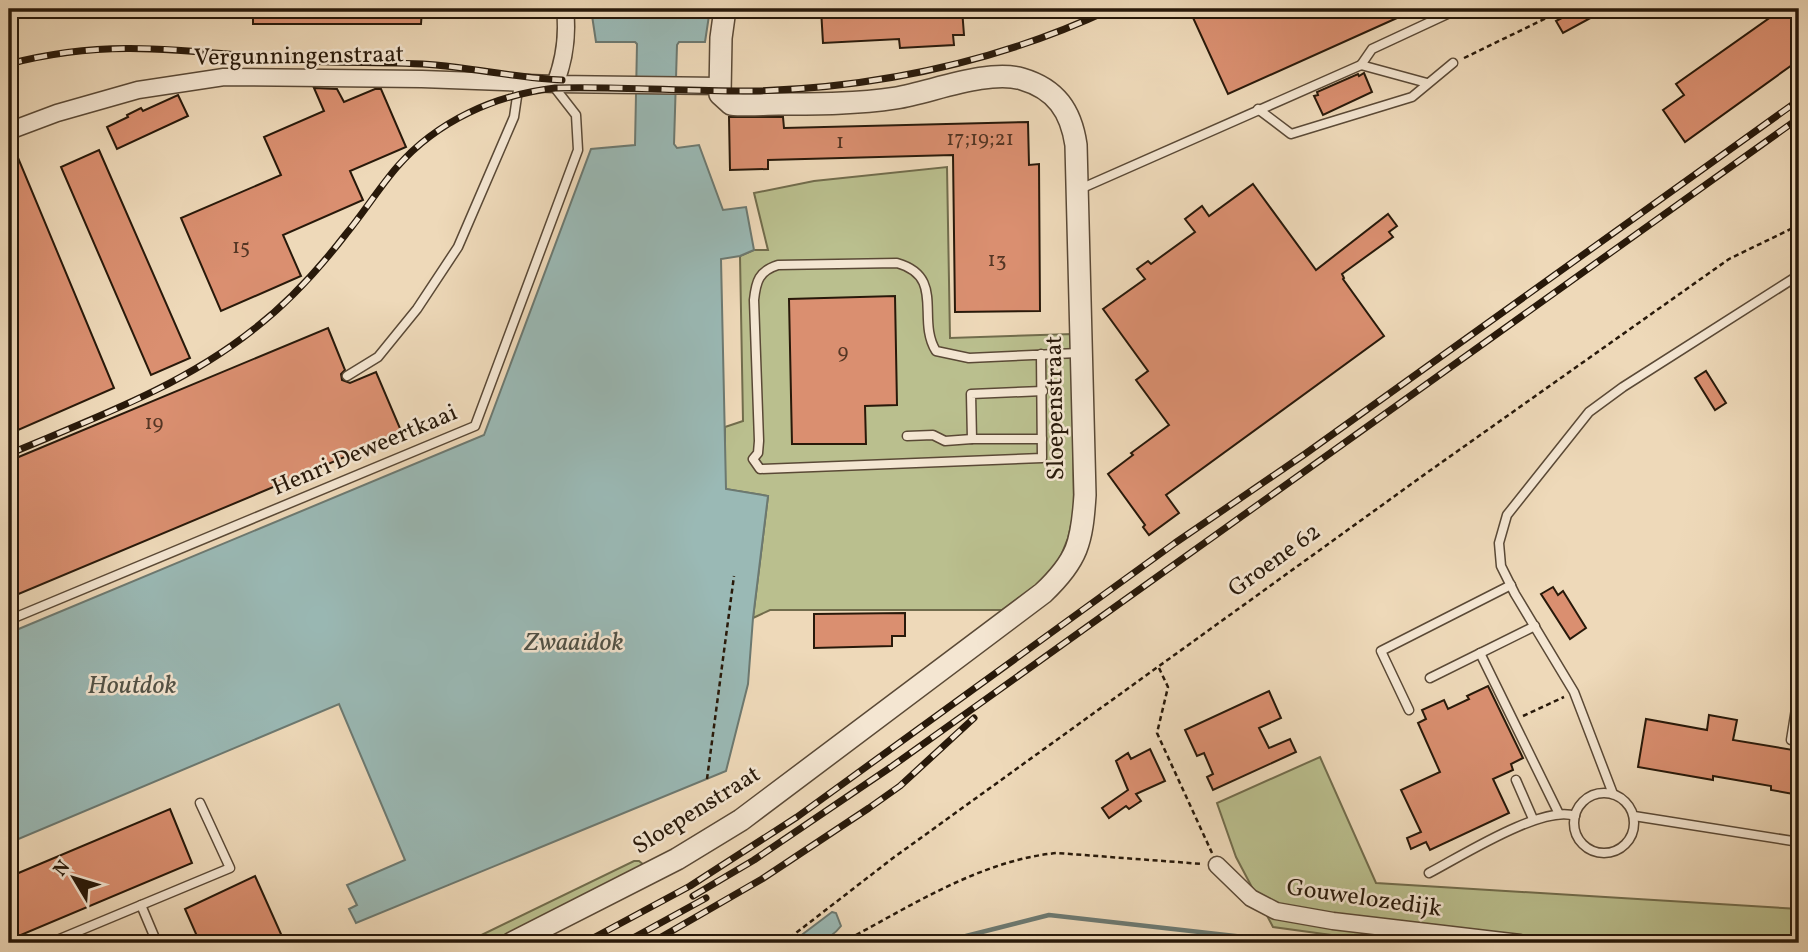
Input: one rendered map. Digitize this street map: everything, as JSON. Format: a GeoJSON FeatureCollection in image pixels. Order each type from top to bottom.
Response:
{"type":"FeatureCollection","features":[{"type":"Feature","properties":{"kind":"street"},"geometry":{"type":"LineString","coordinates":[[565,9],[565,51],[555,85],[677,86],[720,86],[721,38],[725,9]]}},
{"type":"Feature","properties":{"kind":"street","name":"Vergunningenstraat"},"geometry":{"type":"LineString","coordinates":[[9,131],[57,113],[138,90],[224,77],[408,79],[555,85]]}},
{"type":"Feature","properties":{"kind":"street","name":"Sloepenstraat"},"geometry":{"type":"LineString","coordinates":[[512,943],[677,859],[741,820],[1043,593],[1072,561],[1083,522],[1078,190],[1075,135],[1065,108],[1053,95],[1022,79],[996,77],[894,98],[836,104],[731,104],[720,94],[720,86]]}},
{"type":"Feature","properties":{"kind":"street","name":"Gouwelozedijk"},"geometry":{"type":"LineString","coordinates":[[1217,865],[1251,898],[1276,911],[1333,921],[1520,943]]}},
{"type":"Feature","properties":{"kind":"lane"},"geometry":{"type":"LineString","coordinates":[[1078,190],[1360,65],[1372,49],[1458,9]]}},
{"type":"Feature","properties":{"kind":"lane"},"geometry":{"type":"LineString","coordinates":[[1258,109],[1291,134],[1412,97],[1453,63]]}},
{"type":"Feature","properties":{"kind":"lane"},"geometry":{"type":"LineString","coordinates":[[1360,65],[1427,83]]}},
{"type":"Feature","properties":{"kind":"lane"},"geometry":{"type":"LineString","coordinates":[[347,376],[377,357],[416,309],[458,247],[514,117],[519,83]]}},
{"type":"Feature","properties":{"kind":"lane","name":"Henri Deweertkaai"},"geometry":{"type":"LineString","coordinates":[[9,620],[475,426],[578,150],[576,116],[555,85]]}},
{"type":"Feature","properties":{"kind":"lane"},"geometry":{"type":"LineString","coordinates":[[1041,354],[1042,458],[760,469],[753,458],[758,453],[759,441],[754,300],[756,284],[766,269],[778,265],[897,263],[911,267],[924,280],[928,302],[929,340],[936,351],[969,358],[1041,354],[1082,352]]}},
{"type":"Feature","properties":{"kind":"lane"},"geometry":{"type":"LineString","coordinates":[[1613,794],[1574,692],[1501,566],[1499,543],[1507,515],[1589,412],[1623,387],[1799,275]]}},
{"type":"Feature","properties":{"kind":"lane"},"geometry":{"type":"LineString","coordinates":[[972,439],[971,394],[1043,391]]}},
{"type":"Feature","properties":{"kind":"lane"},"geometry":{"type":"LineString","coordinates":[[907,436],[933,435],[945,441],[1042,439]]}},
{"type":"Feature","properties":{"kind":"lane"},"geometry":{"type":"LineString","coordinates":[[1409,709],[1381,651],[1511,585]]}},
{"type":"Feature","properties":{"kind":"lane"},"geometry":{"type":"LineString","coordinates":[[1430,678],[1535,626]]}},
{"type":"Feature","properties":{"kind":"lane"},"geometry":{"type":"LineString","coordinates":[[1480,653],[1559,814]]}},
{"type":"Feature","properties":{"kind":"lane"},"geometry":{"type":"LineString","coordinates":[[1799,690],[1791,740],[1799,741]]}},
{"type":"Feature","properties":{"kind":"lane"},"geometry":{"type":"LineString","coordinates":[[1516,780],[1533,819]]}},
{"type":"Feature","properties":{"kind":"lane"},"geometry":{"type":"LineString","coordinates":[[1597,794],[1613,794],[1626,802],[1634,816],[1634,830],[1628,842],[1617,850],[1604,854],[1591,850],[1580,842],[1574,829],[1574,816],[1583,802],[1597,794]]}},
{"type":"Feature","properties":{"kind":"lane"},"geometry":{"type":"LineString","coordinates":[[50,943],[230,868],[200,803]]}},
{"type":"Feature","properties":{"kind":"lane"},"geometry":{"type":"LineString","coordinates":[[1429,873],[1533,819],[1566,813],[1574,816]]}},
{"type":"Feature","properties":{"kind":"lane"},"geometry":{"type":"LineString","coordinates":[[1634,816],[1799,842]]}},
{"type":"Feature","properties":{"kind":"lane"},"geometry":{"type":"LineString","coordinates":[[141,905],[158,943]]}},
{"type":"Feature","properties":{"kind":"path"},"geometry":{"type":"LineString","coordinates":[[1453,63],[1564,9]]}},
{"type":"Feature","properties":{"kind":"path","name":"Groene 62"},"geometry":{"type":"LineString","coordinates":[[783,943],[893,858],[1428,471],[1729,259],[1799,225]]}},
{"type":"Feature","properties":{"kind":"path"},"geometry":{"type":"LineString","coordinates":[[707,779],[734,576]]}},
{"type":"Feature","properties":{"kind":"path"},"geometry":{"type":"LineString","coordinates":[[841,943],[973,876],[1033,855],[1057,853],[1217,865],[1157,733],[1168,687],[1159,667]]}},
{"type":"Feature","properties":{"kind":"path"},"geometry":{"type":"LineString","coordinates":[[1513,721],[1574,692]]}},
{"type":"Feature","properties":{"kind":"green space"},"geometry":{"type":"Polygon","coordinates":[[[947,167],[950,338],[1072,334],[1074,512],[1058,563],[1040,583],[1002,610],[770,610],[753,618],[768,496],[725,489],[725,427],[743,421],[740,256],[754,250],[768,250],[754,193],[814,181],[947,167]]]}},
{"type":"Feature","properties":{"kind":"green space"},"geometry":{"type":"Polygon","coordinates":[[[1320,757],[1376,883],[1799,909],[1799,943],[1390,943],[1273,927],[1236,857],[1217,803],[1320,757]]]}},
{"type":"Feature","properties":{"kind":"green space"},"geometry":{"type":"Polygon","coordinates":[[[634,861],[644,865],[492,943],[465,943],[634,861]]]}},
{"type":"Feature","properties":{"kind":"water","name":"Zwaaidok"},"geometry":{"type":"Polygon","coordinates":[[[591,9],[710,9],[705,42],[679,42],[677,45],[674,144],[677,148],[699,145],[723,210],[746,207],[754,250],[740,256],[721,259],[726,489],[768,496],[748,684],[726,771],[356,923],[349,909],[357,905],[347,885],[405,860],[339,704],[9,843],[9,633],[484,435],[591,149],[635,145],[637,44],[596,42],[591,9]]]}},
{"type":"Feature","properties":{"kind":"water"},"geometry":{"type":"Polygon","coordinates":[[[832,912],[836,913],[841,926],[831,936],[813,942],[791,943],[832,912]]]}},
{"type":"Feature","properties":{"kind":"building"},"geometry":{"type":"Polygon","coordinates":[[[253,9],[422,9],[421,24],[253,24],[253,9]]]}},
{"type":"Feature","properties":{"kind":"building"},"geometry":{"type":"Polygon","coordinates":[[[821,9],[962,9],[964,35],[953,35],[954,45],[900,48],[899,39],[823,43],[821,9]]]}},
{"type":"Feature","properties":{"kind":"building"},"geometry":{"type":"Polygon","coordinates":[[[1189,9],[1417,9],[1228,94],[1189,9]]]}},
{"type":"Feature","properties":{"kind":"building"},"geometry":{"type":"Polygon","coordinates":[[[1579,9],[1607,9],[1563,33],[1556,21],[1579,9]]]}},
{"type":"Feature","properties":{"kind":"building"},"geometry":{"type":"Polygon","coordinates":[[[1782,9],[1799,9],[1799,60],[1685,142],[1663,110],[1684,95],[1676,84],[1782,9]]]}},
{"type":"Feature","properties":{"kind":"building"},"geometry":{"type":"Polygon","coordinates":[[[1364,73],[1372,92],[1323,115],[1314,96],[1318,95],[1317,92],[1364,73]]]}},
{"type":"Feature","properties":{"kind":"building"},"geometry":{"type":"Polygon","coordinates":[[[314,88],[337,89],[344,102],[381,89],[406,147],[350,171],[363,200],[283,235],[301,276],[221,311],[181,218],[281,175],[264,137],[324,111],[314,88]]]}},
{"type":"Feature","properties":{"kind":"building"},"geometry":{"type":"Polygon","coordinates":[[[178,95],[188,116],[117,149],[107,127],[141,108],[143,111],[178,95]]]}},
{"type":"Feature","properties":{"kind":"building"},"geometry":{"type":"Polygon","coordinates":[[[729,117],[783,117],[784,128],[1028,122],[1029,165],[1039,164],[1040,311],[955,312],[953,155],[768,160],[768,169],[730,170],[729,117]]]}},
{"type":"Feature","properties":{"kind":"building"},"geometry":{"type":"Polygon","coordinates":[[[9,141],[114,388],[9,434],[9,141]]]}},
{"type":"Feature","properties":{"kind":"building"},"geometry":{"type":"Polygon","coordinates":[[[99,150],[190,358],[151,375],[61,167],[99,150]]]}},
{"type":"Feature","properties":{"kind":"building"},"geometry":{"type":"Polygon","coordinates":[[[1253,184],[1316,270],[1388,214],[1397,226],[1389,232],[1393,237],[1342,274],[1384,336],[1166,495],[1179,513],[1149,535],[1143,527],[1145,525],[1108,474],[1169,425],[1136,380],[1148,371],[1103,309],[1145,279],[1137,269],[1148,261],[1151,264],[1195,232],[1185,219],[1202,206],[1209,216],[1253,184]]]}},
{"type":"Feature","properties":{"kind":"building"},"geometry":{"type":"Polygon","coordinates":[[[895,296],[897,405],[865,406],[866,444],[792,444],[789,299],[895,296]]]}},
{"type":"Feature","properties":{"kind":"building"},"geometry":{"type":"Polygon","coordinates":[[[328,328],[345,370],[341,374],[342,380],[350,383],[376,372],[402,433],[9,598],[9,461],[328,328]]]}},
{"type":"Feature","properties":{"kind":"building"},"geometry":{"type":"Polygon","coordinates":[[[1706,371],[1726,403],[1715,410],[1695,378],[1706,371]]]}},
{"type":"Feature","properties":{"kind":"building"},"geometry":{"type":"Polygon","coordinates":[[[1553,587],[1558,595],[1563,591],[1586,628],[1570,639],[1541,594],[1553,587]]]}},
{"type":"Feature","properties":{"kind":"building"},"geometry":{"type":"Polygon","coordinates":[[[905,613],[905,636],[892,636],[892,646],[814,648],[814,614],[905,613]]]}},
{"type":"Feature","properties":{"kind":"building"},"geometry":{"type":"Polygon","coordinates":[[[1488,686],[1523,758],[1511,764],[1513,770],[1493,779],[1509,813],[1430,850],[1426,842],[1411,849],[1407,838],[1421,832],[1401,790],[1440,772],[1418,723],[1426,719],[1422,710],[1444,700],[1448,709],[1488,686]]]}},
{"type":"Feature","properties":{"kind":"building"},"geometry":{"type":"Polygon","coordinates":[[[1269,691],[1281,718],[1259,728],[1269,748],[1290,739],[1296,752],[1213,790],[1207,777],[1213,774],[1204,753],[1197,756],[1185,730],[1269,691]]]}},
{"type":"Feature","properties":{"kind":"building"},"geometry":{"type":"Polygon","coordinates":[[[1709,715],[1737,720],[1733,740],[1799,751],[1799,795],[1771,790],[1771,786],[1713,776],[1713,780],[1638,767],[1646,719],[1707,730],[1709,715]]]}},
{"type":"Feature","properties":{"kind":"building"},"geometry":{"type":"Polygon","coordinates":[[[1150,749],[1165,781],[1136,794],[1141,801],[1129,809],[1126,806],[1109,818],[1102,808],[1128,790],[1116,761],[1128,753],[1131,759],[1150,749]]]}},
{"type":"Feature","properties":{"kind":"building"},"geometry":{"type":"Polygon","coordinates":[[[170,809],[192,863],[9,940],[9,877],[170,809]]]}},
{"type":"Feature","properties":{"kind":"building"},"geometry":{"type":"Polygon","coordinates":[[[255,876],[285,943],[200,943],[185,909],[255,876]]]}},
{"type":"Feature","properties":{"kind":"waterway"},"geometry":{"type":"LineString","coordinates":[[952,943],[966,936],[1049,915],[1281,943]]}},
{"type":"Feature","properties":{"kind":"railway"},"geometry":{"type":"LineString","coordinates":[[9,454],[136,400],[226,350],[267,319],[303,284],[353,226],[390,175],[413,151],[449,124],[489,104],[555,88],[757,91],[848,84],[982,57],[1026,43],[1111,9]]}},
{"type":"Feature","properties":{"kind":"railway"},"geometry":{"type":"LineString","coordinates":[[9,64],[82,51],[151,49],[311,61],[436,65],[562,80]]}},
{"type":"Feature","properties":{"kind":"railway"},"geometry":{"type":"LineString","coordinates":[[584,943],[690,886],[797,817],[1175,543],[1305,454],[1799,100]]}},
{"type":"Feature","properties":{"kind":"railway"},"geometry":{"type":"LineString","coordinates":[[693,896],[754,860],[891,767],[1799,118]]}},
{"type":"Feature","properties":{"kind":"railway"},"geometry":{"type":"LineString","coordinates":[[651,943],[762,879],[869,808],[900,786],[974,718]]}},
{"type":"Feature","properties":{"kind":"railway"},"geometry":{"type":"LineString","coordinates":[[624,943],[706,898]]}},
{"type":"Feature","properties":{"kind":"water label","name":"Houtdok"},"geometry":{"type":"Point","coordinates":[132,686]}}]}
